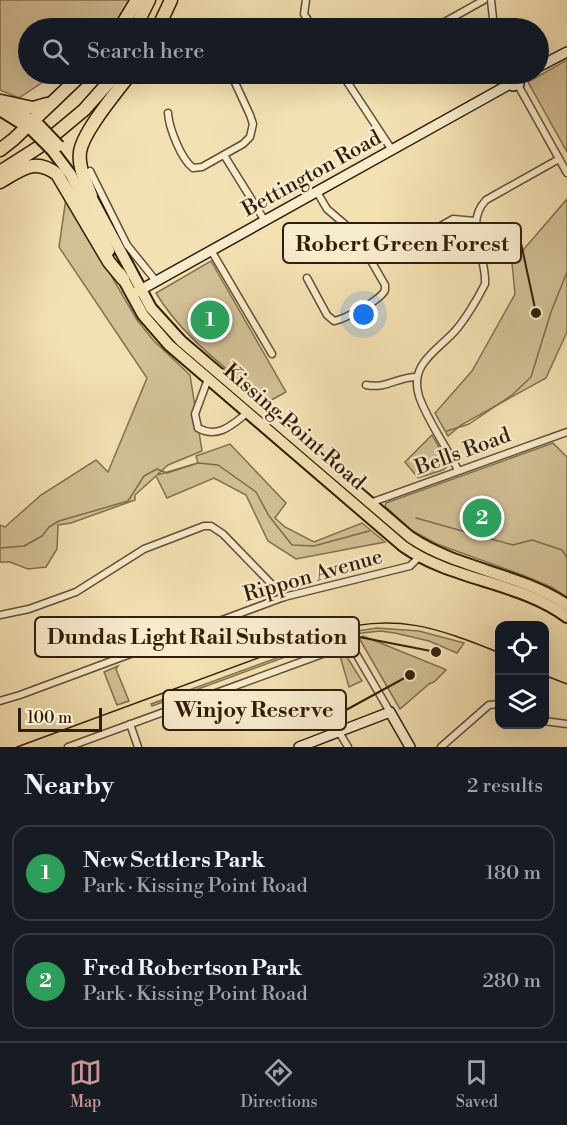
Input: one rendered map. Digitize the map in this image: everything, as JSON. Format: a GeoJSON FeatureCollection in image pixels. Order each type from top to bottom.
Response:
{"type":"FeatureCollection","features":[{"type":"Feature","properties":{"kind":"highway"},"geometry":{"type":"LineString","coordinates":[[126,18],[137,0]]}},
{"type":"Feature","properties":{"kind":"highway"},"geometry":{"type":"LineString","coordinates":[[140,18],[149,0]]}},
{"type":"Feature","properties":{"kind":"highway"},"geometry":{"type":"LineString","coordinates":[[149,18],[158,0]]}},
{"type":"Feature","properties":{"kind":"highway"},"geometry":{"type":"LineString","coordinates":[[163,18],[171,0]]}},
{"type":"Feature","properties":{"kind":"highway"},"geometry":{"type":"LineString","coordinates":[[0,104],[33,108],[51,102],[71,84]]}},
{"type":"Feature","properties":{"kind":"highway"},"geometry":{"type":"LineString","coordinates":[[0,172],[76,106],[96,84]]}},
{"type":"Feature","properties":{"kind":"highway"},"geometry":{"type":"LineString","coordinates":[[0,163],[84,110],[107,84]]}},
{"type":"Feature","properties":{"kind":"highway"},"geometry":{"type":"LineString","coordinates":[[91,196],[81,169],[81,148],[96,120],[123,84]]}},
{"type":"Feature","properties":{"kind":"highway"},"geometry":{"type":"LineString","coordinates":[[42,135],[51,102]]}},
{"type":"Feature","properties":{"kind":"highway"},"geometry":{"type":"LineString","coordinates":[[0,150],[14,139],[42,135]]}},
{"type":"Feature","properties":{"kind":"highway"},"geometry":{"type":"LineString","coordinates":[[0,182],[32,165],[44,167],[57,174],[109,262],[123,279]]}},
{"type":"Feature","properties":{"kind":"main road"},"geometry":{"type":"LineString","coordinates":[[549,62],[567,52]]}},
{"type":"Feature","properties":{"kind":"main road","name":"Bettington Road"},"geometry":{"type":"LineString","coordinates":[[136,292],[212,252],[507,84]]}},
{"type":"Feature","properties":{"kind":"main road"},"geometry":{"type":"LineString","coordinates":[[0,104],[42,135]]}},
{"type":"Feature","properties":{"kind":"main road","name":"Kissing Point Road"},"geometry":{"type":"LineString","coordinates":[[42,135],[91,196],[136,292],[143,315],[161,338],[247,412],[387,525],[444,567],[530,596],[567,617]]}},
{"type":"Feature","properties":{"kind":"main road","name":"Kissing Point Road"},"geometry":{"type":"LineString","coordinates":[[42,135],[71,175],[123,279],[181,341],[370,503],[387,525]]}},
{"type":"Feature","properties":{"kind":"main road","name":"Kissing Point Road"},"geometry":{"type":"LineString","coordinates":[[422,551],[542,591],[567,605]]}},
{"type":"Feature","properties":{"kind":"main road"},"geometry":{"type":"LineString","coordinates":[[299,747],[390,712],[410,747]]}},
{"type":"Feature","properties":{"kind":"street"},"geometry":{"type":"LineString","coordinates":[[306,0],[304,14],[307,18]]}},
{"type":"Feature","properties":{"kind":"street"},"geometry":{"type":"LineString","coordinates":[[452,18],[484,0]]}},
{"type":"Feature","properties":{"kind":"street"},"geometry":{"type":"LineString","coordinates":[[491,0],[493,18]]}},
{"type":"Feature","properties":{"kind":"street"},"geometry":{"type":"LineString","coordinates":[[168,113],[171,128],[190,166],[200,168],[246,142],[252,129],[250,116],[236,84]]}},
{"type":"Feature","properties":{"kind":"street"},"geometry":{"type":"LineString","coordinates":[[349,84],[392,150]]}},
{"type":"Feature","properties":{"kind":"street"},"geometry":{"type":"LineString","coordinates":[[516,84],[567,174]]}},
{"type":"Feature","properties":{"kind":"street"},"geometry":{"type":"LineString","coordinates":[[224,155],[265,221]]}},
{"type":"Feature","properties":{"kind":"street"},"geometry":{"type":"LineString","coordinates":[[458,470],[420,399],[417,377],[424,361],[457,328],[485,284],[475,221],[478,209],[486,200],[559,159]]}},
{"type":"Feature","properties":{"kind":"street"},"geometry":{"type":"LineString","coordinates":[[90,171],[127,245],[156,281]]}},
{"type":"Feature","properties":{"kind":"street"},"geometry":{"type":"LineString","coordinates":[[307,278],[327,315],[334,321],[340,320],[379,298],[385,290],[385,285],[355,233],[327,209],[317,192]]}},
{"type":"Feature","properties":{"kind":"street"},"geometry":{"type":"LineString","coordinates":[[437,228],[453,219],[475,221]]}},
{"type":"Feature","properties":{"kind":"street"},"geometry":{"type":"LineString","coordinates":[[212,252],[272,354]]}},
{"type":"Feature","properties":{"kind":"street"},"geometry":{"type":"LineString","coordinates":[[366,385],[384,386],[404,378],[417,377]]}},
{"type":"Feature","properties":{"kind":"street"},"geometry":{"type":"LineString","coordinates":[[208,379],[195,414],[198,428],[213,433],[220,432],[247,412]]}},
{"type":"Feature","properties":{"kind":"street","name":"Bells Road"},"geometry":{"type":"LineString","coordinates":[[370,503],[567,432]]}},
{"type":"Feature","properties":{"kind":"street"},"geometry":{"type":"LineString","coordinates":[[0,615],[29,609],[76,592],[144,549],[204,526],[211,526],[223,534],[284,597]]}},
{"type":"Feature","properties":{"kind":"street","name":"Rippon Avenue"},"geometry":{"type":"LineString","coordinates":[[0,701],[284,597],[410,566],[422,551]]}},
{"type":"Feature","properties":{"kind":"street"},"geometry":{"type":"LineString","coordinates":[[68,747],[333,650],[345,648],[355,652],[390,712]]}},
{"type":"Feature","properties":{"kind":"street"},"geometry":{"type":"LineString","coordinates":[[441,747],[489,705],[495,704]]}},
{"type":"Feature","properties":{"kind":"street"},"geometry":{"type":"LineString","coordinates":[[549,721],[567,724]]}},
{"type":"Feature","properties":{"kind":"street"},"geometry":{"type":"LineString","coordinates":[[130,724],[138,747]]}},
{"type":"Feature","properties":{"kind":"street"},"geometry":{"type":"LineString","coordinates":[[339,732],[348,747]]}},
{"type":"Feature","properties":{"kind":"shaded area"},"geometry":{"type":"Polygon","coordinates":[[[0,0],[132,0],[119,18],[18,18],[18,84],[40,84],[19,98],[0,90],[0,0]]]}},
{"type":"Feature","properties":{"kind":"shaded area"},"geometry":{"type":"Polygon","coordinates":[[[567,60],[567,152],[529,84],[549,84],[549,70],[567,60]]]}},
{"type":"Feature","properties":{"kind":"shaded area"},"geometry":{"type":"Polygon","coordinates":[[[66,198],[137,320],[154,341],[190,375],[202,451],[168,465],[157,475],[198,463],[196,456],[230,444],[286,503],[275,518],[285,527],[314,542],[362,523],[385,542],[296,559],[268,541],[246,495],[214,478],[167,498],[156,476],[135,495],[135,500],[71,523],[58,525],[57,549],[46,567],[28,569],[10,562],[0,562],[0,525],[5,527],[41,495],[96,460],[108,472],[147,378],[59,247],[66,198]]]}},
{"type":"Feature","properties":{"kind":"shaded area"},"geometry":{"type":"Polygon","coordinates":[[[567,199],[567,332],[546,378],[461,425],[448,436],[435,413],[472,371],[515,294],[512,263],[567,199]]]}},
{"type":"Feature","properties":{"kind":"shaded area"},"geometry":{"type":"Polygon","coordinates":[[[211,261],[286,392],[266,403],[192,338],[156,293],[211,261]]]}},
{"type":"Feature","properties":{"kind":"shaded area"},"geometry":{"type":"Polygon","coordinates":[[[432,435],[449,465],[443,470],[418,478],[405,462],[432,435]]]}},
{"type":"Feature","properties":{"kind":"shaded area"},"geometry":{"type":"Polygon","coordinates":[[[553,443],[567,457],[567,597],[525,576],[437,544],[411,530],[385,506],[386,503],[553,443]]]}},
{"type":"Feature","properties":{"kind":"shaded area"},"geometry":{"type":"Polygon","coordinates":[[[377,628],[419,631],[464,643],[457,653],[429,641],[395,633],[380,631],[345,635],[152,706],[151,704],[323,641],[357,631],[377,628]]]}},
{"type":"Feature","properties":{"kind":"shaded area"},"geometry":{"type":"Polygon","coordinates":[[[363,636],[446,670],[400,709],[359,638],[363,636]]]}},
{"type":"Feature","properties":{"kind":"shaded area"},"geometry":{"type":"Polygon","coordinates":[[[340,656],[347,657],[362,681],[349,687],[340,656]]]}},
{"type":"Feature","properties":{"kind":"shaded area"},"geometry":{"type":"Polygon","coordinates":[[[118,666],[116,669],[129,701],[117,705],[104,672],[118,666]]]}},
{"type":"Feature","properties":{"kind":"waterway"},"geometry":{"type":"LineString","coordinates":[[447,431],[469,424],[512,395],[531,377],[551,312],[567,272]]}},
{"type":"Feature","properties":{"kind":"waterway"},"geometry":{"type":"LineString","coordinates":[[0,548],[24,546],[42,536],[49,527],[59,521],[128,501],[144,476],[157,469],[167,473],[198,463],[218,465],[256,492],[269,516],[292,545],[314,546],[369,531]]}},
{"type":"Feature","properties":{"kind":"waterway"},"geometry":{"type":"LineString","coordinates":[[416,518],[513,545],[532,540],[562,550],[567,558]]}},
{"type":"Feature","properties":{"kind":"tram line"},"geometry":{"type":"LineString","coordinates":[[17,747],[326,633],[350,627],[373,623],[415,625],[456,636],[495,651]]}},
{"type":"Feature","properties":{"kind":"tram line"},"geometry":{"type":"LineString","coordinates":[[549,677],[567,684]]}},
{"type":"Feature","properties":{"kind":"place","name":"Robert Green Forest"},"geometry":{"type":"Point","coordinates":[536,313]}},
{"type":"Feature","properties":{"kind":"place","name":"New Settlers Park"},"geometry":{"type":"Point","coordinates":[210,320]}},
{"type":"Feature","properties":{"kind":"place","name":"Fred Robertson Park"},"geometry":{"type":"Point","coordinates":[482,518]}},
{"type":"Feature","properties":{"kind":"place","name":"Dundas Light Rail Substation"},"geometry":{"type":"Point","coordinates":[436,652]}},
{"type":"Feature","properties":{"kind":"place","name":"Winjoy Reserve"},"geometry":{"type":"Point","coordinates":[410,675]}}]}
